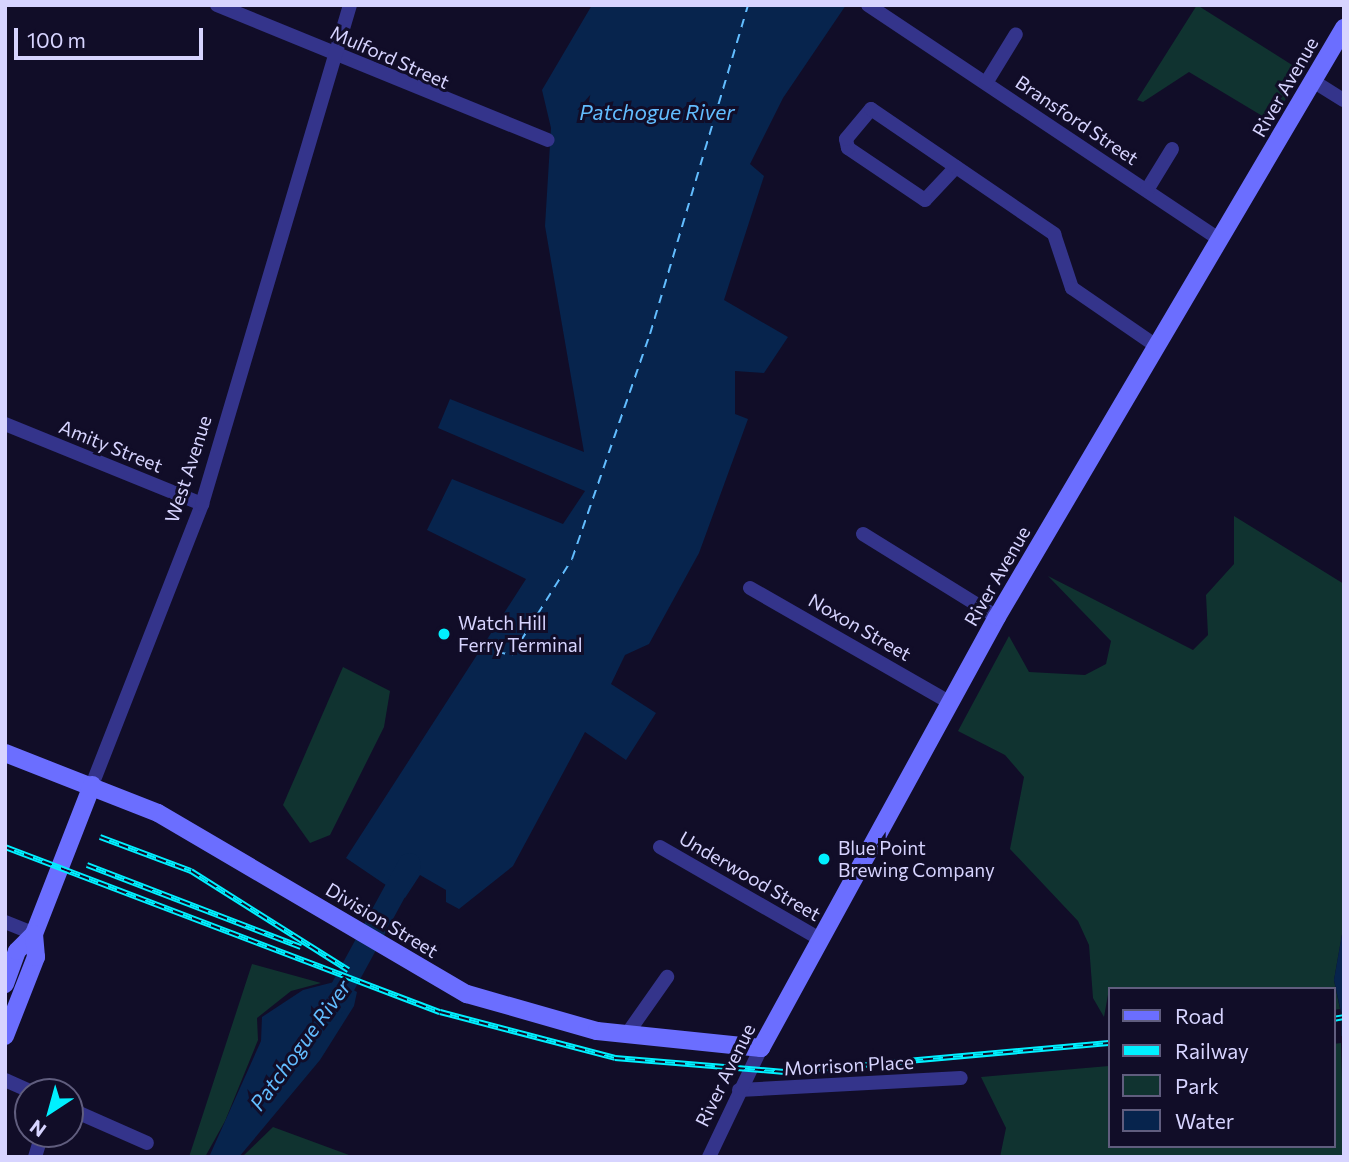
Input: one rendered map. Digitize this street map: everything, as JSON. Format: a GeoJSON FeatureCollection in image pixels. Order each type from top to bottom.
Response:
{"type":"FeatureCollection","features":[{"type":"Feature","properties":{"kind":"main road","name":"River Avenue"},"geometry":{"type":"LineString","coordinates":[[761,1048],[997,617],[1344,28]]}},
{"type":"Feature","properties":{"kind":"main road","name":"Division Street"},"geometry":{"type":"LineString","coordinates":[[5,753],[92,785],[191,831],[467,995],[538,1019],[627,1034],[761,1048]]}},
{"type":"Feature","properties":{"kind":"main road","name":"West Avenue"},"geometry":{"type":"LineString","coordinates":[[5,984],[18,951],[34,934],[92,785]]}},
{"type":"Feature","properties":{"kind":"main road","name":"West Avenue"},"geometry":{"type":"LineString","coordinates":[[5,1036],[36,957],[34,934]]}},
{"type":"Feature","properties":{"kind":"street","name":"Mulford Street"},"geometry":{"type":"LineString","coordinates":[[217,5],[548,140]]}},
{"type":"Feature","properties":{"kind":"street","name":"West Avenue"},"geometry":{"type":"LineString","coordinates":[[92,785],[202,504],[350,5]]}},
{"type":"Feature","properties":{"kind":"street","name":"Bransford Street"},"geometry":{"type":"LineString","coordinates":[[868,5],[1220,240]]}},
{"type":"Feature","properties":{"kind":"street"},"geometry":{"type":"LineString","coordinates":[[986,83],[1016,34]]}},
{"type":"Feature","properties":{"kind":"street"},"geometry":{"type":"LineString","coordinates":[[1313,81],[1344,100]]}},
{"type":"Feature","properties":{"kind":"street"},"geometry":{"type":"LineString","coordinates":[[956,167],[925,201],[848,148],[846,139],[871,110],[956,167],[1054,234],[1072,288],[1155,345]]}},
{"type":"Feature","properties":{"kind":"street"},"geometry":{"type":"LineString","coordinates":[[1146,190],[1172,149]]}},
{"type":"Feature","properties":{"kind":"street","name":"Amity Street"},"geometry":{"type":"LineString","coordinates":[[5,424],[202,504]]}},
{"type":"Feature","properties":{"kind":"street"},"geometry":{"type":"LineString","coordinates":[[863,534],[997,617]]}},
{"type":"Feature","properties":{"kind":"street","name":"Noxon Street"},"geometry":{"type":"LineString","coordinates":[[750,588],[949,702]]}},
{"type":"Feature","properties":{"kind":"street","name":"Underwood Street"},"geometry":{"type":"LineString","coordinates":[[660,847],[820,939]]}},
{"type":"Feature","properties":{"kind":"street"},"geometry":{"type":"LineString","coordinates":[[5,922],[34,934]]}},
{"type":"Feature","properties":{"kind":"street"},"geometry":{"type":"LineString","coordinates":[[627,1034],[667,976]]}},
{"type":"Feature","properties":{"kind":"street","name":"River Avenue"},"geometry":{"type":"LineString","coordinates":[[709,1157],[738,1090],[761,1048]]}},
{"type":"Feature","properties":{"kind":"street","name":"Morrison Place"},"geometry":{"type":"LineString","coordinates":[[738,1090],[961,1078]]}},
{"type":"Feature","properties":{"kind":"street"},"geometry":{"type":"LineString","coordinates":[[84,1115],[147,1143]]}},
{"type":"Feature","properties":{"kind":"green space"},"geometry":{"type":"Polygon","coordinates":[[[1197,5],[1300,70],[1274,123],[1189,72],[1143,102],[1137,100],[1197,5]]]}},
{"type":"Feature","properties":{"kind":"green space"},"geometry":{"type":"Polygon","coordinates":[[[1234,516],[1344,584],[1344,923],[1334,980],[1340,1009],[1335,1010],[1335,987],[1108,987],[1104,1017],[1093,998],[1089,945],[1078,921],[1010,849],[1024,777],[1005,755],[958,731],[1009,636],[1029,672],[1085,675],[1106,664],[1111,641],[1048,576],[1193,650],[1208,635],[1206,595],[1234,564],[1234,516]]]}},
{"type":"Feature","properties":{"kind":"green space"},"geometry":{"type":"Polygon","coordinates":[[[343,667],[390,691],[384,727],[330,835],[310,843],[283,805],[343,667]]]}},
{"type":"Feature","properties":{"kind":"green space"},"geometry":{"type":"Polygon","coordinates":[[[252,964],[321,983],[291,991],[257,1018],[258,1040],[225,1121],[205,1157],[189,1157],[252,964]]]}},
{"type":"Feature","properties":{"kind":"green space"},"geometry":{"type":"Polygon","coordinates":[[[1341,1043],[1344,1157],[1000,1157],[1006,1128],[981,1077],[1108,1066],[1108,1148],[1335,1148],[1335,1044],[1341,1043]]]}},
{"type":"Feature","properties":{"kind":"green space"},"geometry":{"type":"Polygon","coordinates":[[[273,1127],[349,1155],[242,1157],[273,1127]]]}},
{"type":"Feature","properties":{"kind":"water","name":"Patchogue River"},"geometry":{"type":"Polygon","coordinates":[[[592,5],[846,5],[783,98],[750,164],[764,176],[724,300],[788,337],[764,373],[735,371],[735,414],[748,419],[699,553],[649,644],[625,655],[611,684],[656,713],[626,760],[585,732],[513,866],[459,909],[446,902],[446,890],[420,875],[405,898],[346,858],[526,579],[427,530],[452,479],[563,524],[585,491],[438,428],[450,399],[584,452],[545,226],[551,128],[542,90],[592,5]]]}},
{"type":"Feature","properties":{"kind":"water"},"geometry":{"type":"Polygon","coordinates":[[[1344,923],[1344,1010],[1341,1012],[1334,980],[1344,923]]]}},
{"type":"Feature","properties":{"kind":"water"},"geometry":{"type":"Polygon","coordinates":[[[338,981],[357,992],[354,1006],[320,1060],[239,1157],[209,1157],[261,1041],[262,1017],[303,990],[338,981]]]}},
{"type":"Feature","properties":{"kind":"waterway","name":"Patchogue River"},"geometry":{"type":"LineString","coordinates":[[330,1009],[409,864]]}},
{"type":"Feature","properties":{"kind":"waterway"},"geometry":{"type":"LineString","coordinates":[[1344,1002],[1344,1035]]}},
{"type":"Feature","properties":{"kind":"ferry route"},"geometry":{"type":"LineString","coordinates":[[481,648],[512,655],[572,559],[650,334],[748,5]]}},
{"type":"Feature","properties":{"kind":"railway"},"geometry":{"type":"LineString","coordinates":[[100,837],[191,871],[348,970]]}},
{"type":"Feature","properties":{"kind":"railway"},"geometry":{"type":"LineString","coordinates":[[5,847],[440,1012],[615,1058],[784,1072],[1108,1043]]}},
{"type":"Feature","properties":{"kind":"railway"},"geometry":{"type":"LineString","coordinates":[[87,865],[301,947]]}},
{"type":"Feature","properties":{"kind":"railway"},"geometry":{"type":"LineString","coordinates":[[1335,1019],[1344,1017]]}},
{"type":"Feature","properties":{"kind":"place","name":"Watch Hill Ferry Terminal"},"geometry":{"type":"Point","coordinates":[444,634]}},
{"type":"Feature","properties":{"kind":"place","name":"Blue Point Brewing Company"},"geometry":{"type":"Point","coordinates":[824,859]}}]}
